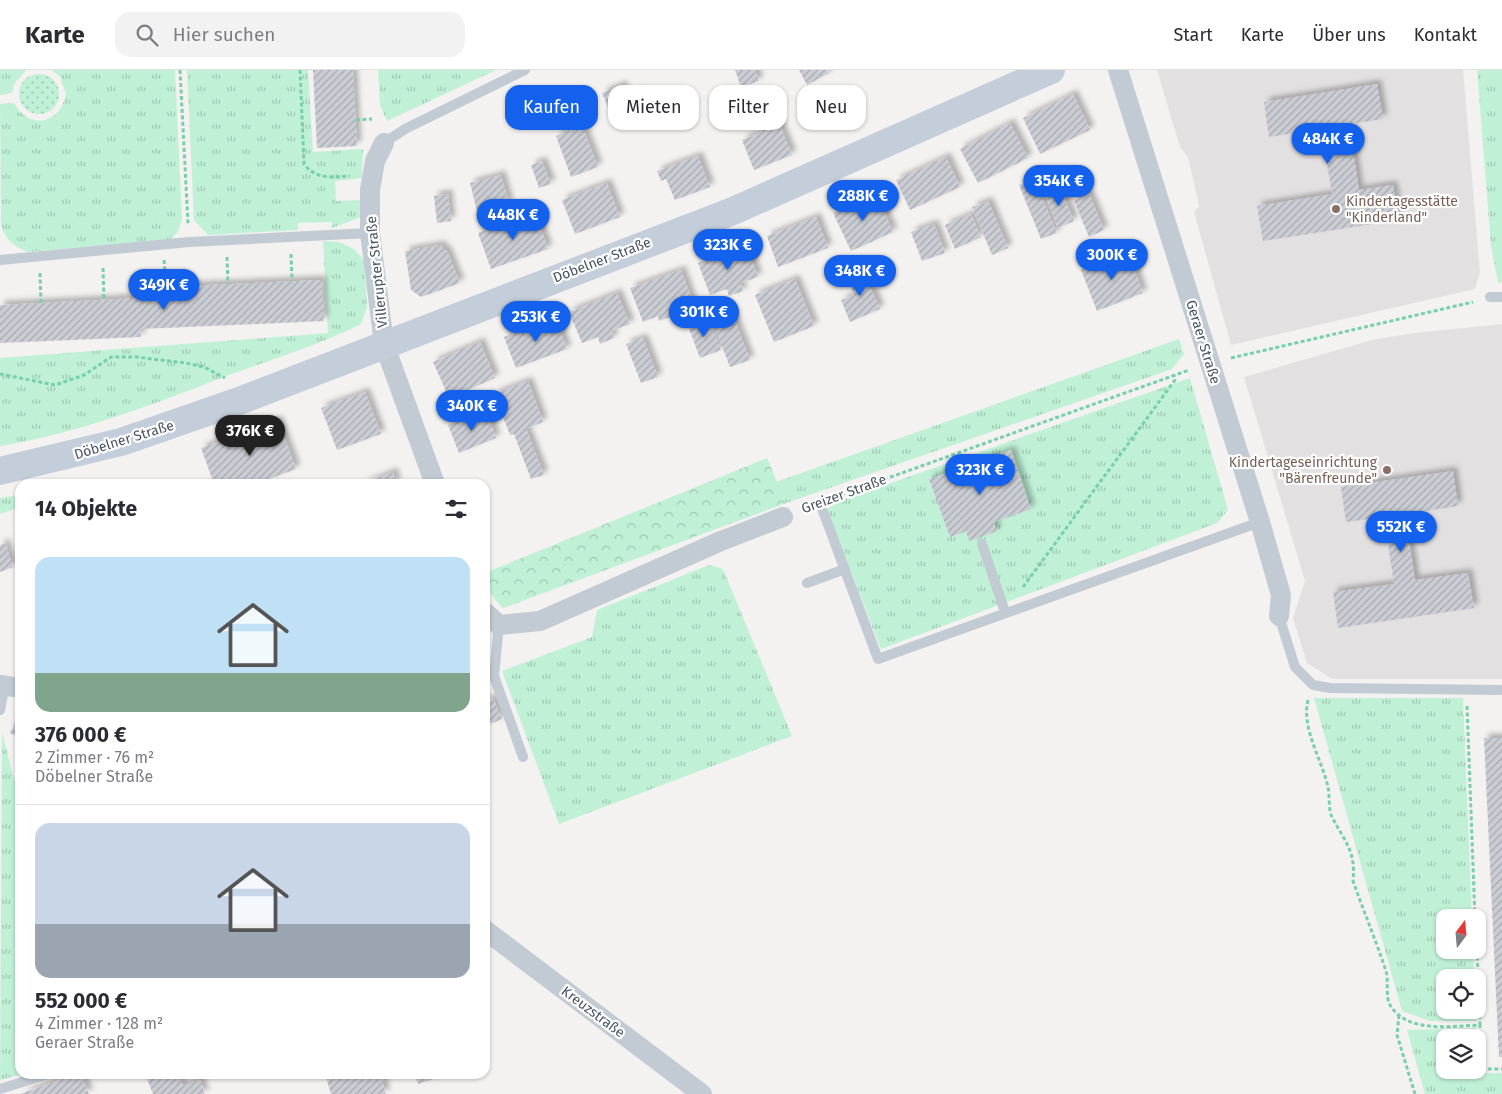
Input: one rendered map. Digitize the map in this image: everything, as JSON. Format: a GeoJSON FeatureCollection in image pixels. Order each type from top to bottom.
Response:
{"type":"FeatureCollection","features":[{"type":"Feature","properties":{"kind":"street","name":"Döbelner Straße"},"geometry":{"type":"LineString","coordinates":[[0,472],[122,442],[239,401],[733,211],[1051,70]]}},
{"type":"Feature","properties":{"kind":"street","name":"Geraer Straße"},"geometry":{"type":"LineString","coordinates":[[1118,70],[1260,522],[1280,595],[1279,616]]}},
{"type":"Feature","properties":{"kind":"street","name":"Villerupter Straße"},"geometry":{"type":"LineString","coordinates":[[384,143],[375,160],[370,190],[370,233],[384,344]]}},
{"type":"Feature","properties":{"kind":"street"},"geometry":{"type":"LineString","coordinates":[[384,344],[433,479]]}},
{"type":"Feature","properties":{"kind":"street"},"geometry":{"type":"LineString","coordinates":[[492,619],[540,621],[721,541],[783,517]]}},
{"type":"Feature","properties":{"kind":"street","name":"Kreuzstraße"},"geometry":{"type":"LineString","coordinates":[[490,934],[702,1094]]}},
{"type":"Feature","properties":{"kind":"lane"},"geometry":{"type":"LineString","coordinates":[[384,143],[405,129],[525,70]]}},
{"type":"Feature","properties":{"kind":"lane"},"geometry":{"type":"LineString","coordinates":[[0,260],[189,242],[370,233]]}},
{"type":"Feature","properties":{"kind":"lane"},"geometry":{"type":"LineString","coordinates":[[1490,298],[1502,297]]}},
{"type":"Feature","properties":{"kind":"lane"},"geometry":{"type":"LineString","coordinates":[[820,503],[878,658],[1260,522]]}},
{"type":"Feature","properties":{"kind":"lane"},"geometry":{"type":"LineString","coordinates":[[982,544],[1005,612]]}},
{"type":"Feature","properties":{"kind":"lane"},"geometry":{"type":"LineString","coordinates":[[807,583],[845,569]]}},
{"type":"Feature","properties":{"kind":"lane"},"geometry":{"type":"LineString","coordinates":[[1279,616],[1295,667],[1313,685],[1330,688],[1502,690]]}},
{"type":"Feature","properties":{"kind":"lane"},"geometry":{"type":"LineString","coordinates":[[492,619],[494,676],[523,757]]}},
{"type":"Feature","properties":{"kind":"lane"},"geometry":{"type":"LineString","coordinates":[[0,710],[8,686]]}},
{"type":"Feature","properties":{"kind":"lane"},"geometry":{"type":"LineString","coordinates":[[0,1089],[32,1079]]}},
{"type":"Feature","properties":{"kind":"path"},"geometry":{"type":"LineString","coordinates":[[180,70],[189,242]]}},
{"type":"Feature","properties":{"kind":"path"},"geometry":{"type":"LineString","coordinates":[[300,70],[304,164],[311,172],[322,177],[373,175]]}},
{"type":"Feature","properties":{"kind":"path"},"geometry":{"type":"LineString","coordinates":[[356,120],[372,119]]}},
{"type":"Feature","properties":{"kind":"path"},"geometry":{"type":"LineString","coordinates":[[290,237],[292,281]]}},
{"type":"Feature","properties":{"kind":"path"},"geometry":{"type":"LineString","coordinates":[[226,240],[228,284]]}},
{"type":"Feature","properties":{"kind":"path"},"geometry":{"type":"LineString","coordinates":[[164,245],[166,287]]}},
{"type":"Feature","properties":{"kind":"path"},"geometry":{"type":"LineString","coordinates":[[102,251],[104,300]]}},
{"type":"Feature","properties":{"kind":"path"},"geometry":{"type":"LineString","coordinates":[[39,257],[41,303]]}},
{"type":"Feature","properties":{"kind":"path","name":"Greizer Straße"},"geometry":{"type":"LineString","coordinates":[[820,503],[1210,363],[1490,298]]}},
{"type":"Feature","properties":{"kind":"path"},"geometry":{"type":"LineString","coordinates":[[0,374],[55,385],[84,375],[111,357],[163,358],[204,367],[230,381],[239,401]]}},
{"type":"Feature","properties":{"kind":"path"},"geometry":{"type":"LineString","coordinates":[[1005,612],[1175,380],[1174,375]]}},
{"type":"Feature","properties":{"kind":"path"},"geometry":{"type":"LineString","coordinates":[[1313,685],[1306,711],[1327,785],[1331,815],[1351,849],[1355,865],[1353,881],[1387,974],[1390,1004],[1399,1014],[1415,1023],[1432,1026],[1480,1025]]}},
{"type":"Feature","properties":{"kind":"path"},"geometry":{"type":"LineString","coordinates":[[1467,691],[1475,909]]}},
{"type":"Feature","properties":{"kind":"path"},"geometry":{"type":"LineString","coordinates":[[1477,959],[1482,1069],[1502,1069]]}},
{"type":"Feature","properties":{"kind":"path"},"geometry":{"type":"LineString","coordinates":[[1399,1014],[1397,1035],[1415,1094]]}},
{"type":"Feature","properties":{"kind":"shaded area","name":"Kindertagesstätte \"Kinderland\""},"geometry":{"type":"Polygon","coordinates":[[[1157,70],[1463,70],[1480,272],[1475,289],[1231,345],[1194,212],[1199,206],[1188,157],[1180,147],[1157,70]]]}},
{"type":"Feature","properties":{"kind":"shaded area","name":"Kindertageseinrichtung \"Bärenfreunde\""},"geometry":{"type":"Polygon","coordinates":[[[1502,324],[1502,679],[1332,679],[1307,663],[1293,618],[1305,581],[1244,377],[1372,340],[1414,333],[1502,324]]]}},
{"type":"Feature","properties":{"kind":"green space"},"geometry":{"type":"Polygon","coordinates":[[[0,70],[26,70],[14,84],[12,93],[0,95],[0,70]]]}},
{"type":"Feature","properties":{"kind":"green space"},"geometry":{"type":"Polygon","coordinates":[[[52,70],[175,70],[182,219],[178,232],[169,240],[27,252],[7,238],[1,224],[0,104],[14,103],[20,112],[35,120],[51,118],[63,104],[66,94],[60,77],[52,70]]]}},
{"type":"Feature","properties":{"kind":"green space"},"geometry":{"type":"Polygon","coordinates":[[[187,70],[308,70],[313,152],[363,149],[362,178],[335,181],[336,201],[363,200],[361,217],[332,228],[332,222],[298,223],[298,230],[208,235],[194,220],[187,70]]]}},
{"type":"Feature","properties":{"kind":"green space"},"geometry":{"type":"Polygon","coordinates":[[[378,70],[496,70],[387,121],[380,105],[378,70]]]}},
{"type":"Feature","properties":{"kind":"green space"},"geometry":{"type":"Polygon","coordinates":[[[1477,70],[1502,70],[1502,283],[1498,282],[1491,246],[1477,70]]]}},
{"type":"Feature","properties":{"kind":"green space"},"geometry":{"type":"Polygon","coordinates":[[[39,74],[53,80],[59,94],[53,108],[39,114],[25,108],[19,94],[25,80],[39,74]]]}},
{"type":"Feature","properties":{"kind":"green space"},"geometry":{"type":"Polygon","coordinates":[[[323,241],[339,242],[354,249],[364,260],[367,307],[361,324],[312,345],[145,407],[59,433],[0,446],[0,358],[328,333],[323,241]]]}},
{"type":"Feature","properties":{"kind":"green space"},"geometry":{"type":"Polygon","coordinates":[[[1179,339],[1184,354],[1172,369],[786,503],[776,482],[1179,339]]]}},
{"type":"Feature","properties":{"kind":"green space"},"geometry":{"type":"Polygon","coordinates":[[[1190,378],[1228,510],[1217,523],[881,649],[827,510],[834,503],[1190,378]]]}},
{"type":"Feature","properties":{"kind":"green space"},"geometry":{"type":"Polygon","coordinates":[[[767,458],[786,503],[503,608],[490,592],[490,571],[767,458]]]}},
{"type":"Feature","properties":{"kind":"green space"},"geometry":{"type":"Polygon","coordinates":[[[15,496],[15,509],[0,514],[0,498],[15,496]]]}},
{"type":"Feature","properties":{"kind":"green space"},"geometry":{"type":"Polygon","coordinates":[[[709,565],[723,569],[792,736],[559,824],[502,671],[592,637],[597,610],[709,565]]]}},
{"type":"Feature","properties":{"kind":"green space"},"geometry":{"type":"Polygon","coordinates":[[[1314,698],[1463,698],[1472,909],[1436,909],[1436,959],[1473,959],[1474,969],[1436,969],[1436,1019],[1476,1019],[1476,1021],[1430,1021],[1402,1011],[1314,698]]]}},
{"type":"Feature","properties":{"kind":"green space"},"geometry":{"type":"Polygon","coordinates":[[[2,733],[15,782],[15,1076],[0,1080],[2,733]]]}},
{"type":"Feature","properties":{"kind":"green space"},"geometry":{"type":"Polygon","coordinates":[[[1476,1028],[1476,1029],[1442,1029],[1476,1028]]]}},
{"type":"Feature","properties":{"kind":"green space"},"geometry":{"type":"Polygon","coordinates":[[[1436,1029],[1436,1079],[1486,1079],[1486,1073],[1502,1073],[1502,1094],[1425,1094],[1407,1030],[1436,1029]]]}},
{"type":"Feature","properties":{"kind":"building"},"geometry":{"type":"Polygon","coordinates":[[[313,70],[353,70],[357,146],[317,148],[313,70]]]}},
{"type":"Feature","properties":{"kind":"building"},"geometry":{"type":"Polygon","coordinates":[[[735,70],[755,70],[759,81],[740,85],[735,70]]]}},
{"type":"Feature","properties":{"kind":"building"},"geometry":{"type":"Polygon","coordinates":[[[799,70],[827,70],[829,73],[807,85],[799,70]]]}},
{"type":"Feature","properties":{"kind":"building"},"geometry":{"type":"Polygon","coordinates":[[[1377,84],[1383,119],[1349,124],[1359,190],[1393,185],[1399,220],[1263,241],[1257,206],[1332,194],[1321,129],[1269,137],[1264,102],[1377,84]]]}},
{"type":"Feature","properties":{"kind":"building"},"geometry":{"type":"Polygon","coordinates":[[[608,91],[608,107],[602,93],[608,91]]]}},
{"type":"Feature","properties":{"kind":"building"},"geometry":{"type":"Polygon","coordinates":[[[1073,94],[1090,130],[1040,154],[1023,118],[1073,94]]]}},
{"type":"Feature","properties":{"kind":"building"},"geometry":{"type":"Polygon","coordinates":[[[1010,123],[1028,158],[978,183],[960,149],[1010,123]]]}},
{"type":"Feature","properties":{"kind":"building"},"geometry":{"type":"Polygon","coordinates":[[[572,130],[584,130],[598,167],[571,177],[556,136],[572,130]]]}},
{"type":"Feature","properties":{"kind":"building"},"geometry":{"type":"Polygon","coordinates":[[[761,130],[782,130],[792,155],[754,170],[742,140],[762,132],[761,130]]]}},
{"type":"Feature","properties":{"kind":"building"},"geometry":{"type":"Polygon","coordinates":[[[698,156],[710,187],[675,200],[666,179],[661,181],[657,171],[698,156]]]}},
{"type":"Feature","properties":{"kind":"building"},"geometry":{"type":"Polygon","coordinates":[[[946,157],[960,187],[910,210],[896,180],[946,157]]]}},
{"type":"Feature","properties":{"kind":"building"},"geometry":{"type":"Polygon","coordinates":[[[542,161],[551,184],[539,188],[531,165],[542,161]]]}},
{"type":"Feature","properties":{"kind":"building"},"geometry":{"type":"Polygon","coordinates":[[[501,175],[509,203],[477,211],[470,183],[501,175]]]}},
{"type":"Feature","properties":{"kind":"building"},"geometry":{"type":"Polygon","coordinates":[[[1034,179],[1057,233],[1041,239],[1019,185],[1034,179]]]}},
{"type":"Feature","properties":{"kind":"building"},"geometry":{"type":"Polygon","coordinates":[[[607,183],[620,217],[575,234],[562,200],[607,183]]]}},
{"type":"Feature","properties":{"kind":"building"},"geometry":{"type":"Polygon","coordinates":[[[1059,186],[1074,221],[1058,228],[1044,192],[1059,186]]]}},
{"type":"Feature","properties":{"kind":"building"},"geometry":{"type":"Polygon","coordinates":[[[876,193],[893,232],[851,251],[833,213],[876,193]]]}},
{"type":"Feature","properties":{"kind":"building"},"geometry":{"type":"Polygon","coordinates":[[[448,194],[451,221],[437,223],[434,196],[448,194]]]}},
{"type":"Feature","properties":{"kind":"building"},"geometry":{"type":"Polygon","coordinates":[[[1089,194],[1104,230],[1089,237],[1074,201],[1089,194]]]}},
{"type":"Feature","properties":{"kind":"building"},"geometry":{"type":"Polygon","coordinates":[[[988,201],[1008,248],[992,255],[972,207],[988,201]]]}},
{"type":"Feature","properties":{"kind":"building"},"geometry":{"type":"Polygon","coordinates":[[[535,213],[548,249],[491,269],[478,233],[535,213]]]}},
{"type":"Feature","properties":{"kind":"building"},"geometry":{"type":"Polygon","coordinates":[[[971,214],[981,237],[955,249],[945,225],[971,214]]]}},
{"type":"Feature","properties":{"kind":"building"},"geometry":{"type":"Polygon","coordinates":[[[816,217],[828,248],[778,267],[767,236],[816,217]]]}},
{"type":"Feature","properties":{"kind":"building"},"geometry":{"type":"Polygon","coordinates":[[[934,224],[945,253],[922,261],[911,232],[934,224]]]}},
{"type":"Feature","properties":{"kind":"building"},"geometry":{"type":"Polygon","coordinates":[[[441,245],[447,251],[460,283],[421,297],[411,290],[405,251],[441,245]]]}},
{"type":"Feature","properties":{"kind":"building"},"geometry":{"type":"Polygon","coordinates":[[[746,245],[758,277],[740,283],[743,291],[729,296],[727,289],[710,295],[698,263],[746,245]]]}},
{"type":"Feature","properties":{"kind":"building"},"geometry":{"type":"Polygon","coordinates":[[[1128,252],[1143,293],[1097,311],[1081,270],[1128,252]]]}},
{"type":"Feature","properties":{"kind":"building"},"geometry":{"type":"Polygon","coordinates":[[[862,269],[880,309],[850,322],[841,300],[854,295],[846,276],[862,269]]]}},
{"type":"Feature","properties":{"kind":"building"},"geometry":{"type":"Polygon","coordinates":[[[681,270],[693,303],[684,306],[686,311],[659,321],[658,316],[643,322],[630,288],[681,270]]]}},
{"type":"Feature","properties":{"kind":"building"},"geometry":{"type":"Polygon","coordinates":[[[795,279],[814,326],[774,342],[755,295],[795,279]]]}},
{"type":"Feature","properties":{"kind":"building"},"geometry":{"type":"Polygon","coordinates":[[[322,280],[324,321],[140,329],[141,337],[0,343],[0,305],[139,298],[138,288],[322,280]]]}},
{"type":"Feature","properties":{"kind":"building"},"geometry":{"type":"Polygon","coordinates":[[[617,293],[630,324],[611,331],[614,338],[600,344],[598,337],[582,343],[569,312],[617,293]]]}},
{"type":"Feature","properties":{"kind":"building"},"geometry":{"type":"Polygon","coordinates":[[[733,316],[750,360],[730,367],[713,323],[733,316]]]}},
{"type":"Feature","properties":{"kind":"building"},"geometry":{"type":"Polygon","coordinates":[[[555,318],[567,349],[516,368],[504,337],[555,318]]]}},
{"type":"Feature","properties":{"kind":"building"},"geometry":{"type":"Polygon","coordinates":[[[709,318],[721,350],[700,358],[688,326],[709,318]]]}},
{"type":"Feature","properties":{"kind":"building"},"geometry":{"type":"Polygon","coordinates":[[[643,338],[658,377],[641,383],[626,344],[643,338]]]}},
{"type":"Feature","properties":{"kind":"building"},"geometry":{"type":"Polygon","coordinates":[[[480,342],[495,378],[449,398],[433,362],[480,342]]]}},
{"type":"Feature","properties":{"kind":"building"},"geometry":{"type":"Polygon","coordinates":[[[528,381],[543,422],[526,429],[544,475],[531,479],[514,434],[510,435],[494,394],[528,381]]]}},
{"type":"Feature","properties":{"kind":"building"},"geometry":{"type":"Polygon","coordinates":[[[365,392],[381,434],[337,450],[321,408],[365,392]]]}},
{"type":"Feature","properties":{"kind":"building"},"geometry":{"type":"Polygon","coordinates":[[[486,411],[496,438],[459,453],[448,425],[486,411]]]}},
{"type":"Feature","properties":{"kind":"building"},"geometry":{"type":"Polygon","coordinates":[[[278,420],[296,469],[269,479],[212,479],[201,448],[278,420]]]}},
{"type":"Feature","properties":{"kind":"building"},"geometry":{"type":"Polygon","coordinates":[[[1011,450],[1031,509],[994,522],[997,531],[969,541],[966,531],[950,537],[929,479],[1011,450]]]}},
{"type":"Feature","properties":{"kind":"building"},"geometry":{"type":"Polygon","coordinates":[[[1453,471],[1458,506],[1405,514],[1415,580],[1468,573],[1474,608],[1338,628],[1333,592],[1394,584],[1384,517],[1346,522],[1341,487],[1453,471]]]}},
{"type":"Feature","properties":{"kind":"building"},"geometry":{"type":"Polygon","coordinates":[[[393,472],[395,479],[375,479],[393,472]]]}},
{"type":"Feature","properties":{"kind":"building"},"geometry":{"type":"Polygon","coordinates":[[[5,543],[13,567],[0,572],[0,545],[5,543]]]}},
{"type":"Feature","properties":{"kind":"building"},"geometry":{"type":"Polygon","coordinates":[[[493,698],[502,719],[490,724],[490,699],[493,698]]]}},
{"type":"Feature","properties":{"kind":"building"},"geometry":{"type":"Polygon","coordinates":[[[15,722],[15,736],[10,733],[15,722]]]}},
{"type":"Feature","properties":{"kind":"building"},"geometry":{"type":"Polygon","coordinates":[[[1484,738],[1502,738],[1502,1057],[1499,1057],[1484,738]]]}},
{"type":"Feature","properties":{"kind":"building"},"geometry":{"type":"Polygon","coordinates":[[[62,1079],[83,1079],[89,1094],[20,1094],[62,1079]]]}},
{"type":"Feature","properties":{"kind":"building"},"geometry":{"type":"Polygon","coordinates":[[[147,1079],[181,1079],[183,1086],[200,1080],[205,1094],[153,1094],[147,1079]]]}},
{"type":"Feature","properties":{"kind":"building"},"geometry":{"type":"Polygon","coordinates":[[[326,1079],[388,1079],[382,1081],[386,1094],[331,1094],[326,1079]]]}},
{"type":"Feature","properties":{"kind":"building"},"geometry":{"type":"Polygon","coordinates":[[[416,1079],[434,1079],[418,1084],[416,1079]]]}},
{"type":"Feature","properties":{"kind":"place","name":"Kindertagesstätte \"Kinderland\""},"geometry":{"type":"Point","coordinates":[1336,209]}},
{"type":"Feature","properties":{"kind":"place","name":"Kindertageseinrichtung \"Bärenfreunde\""},"geometry":{"type":"Point","coordinates":[1387,470]}}]}
